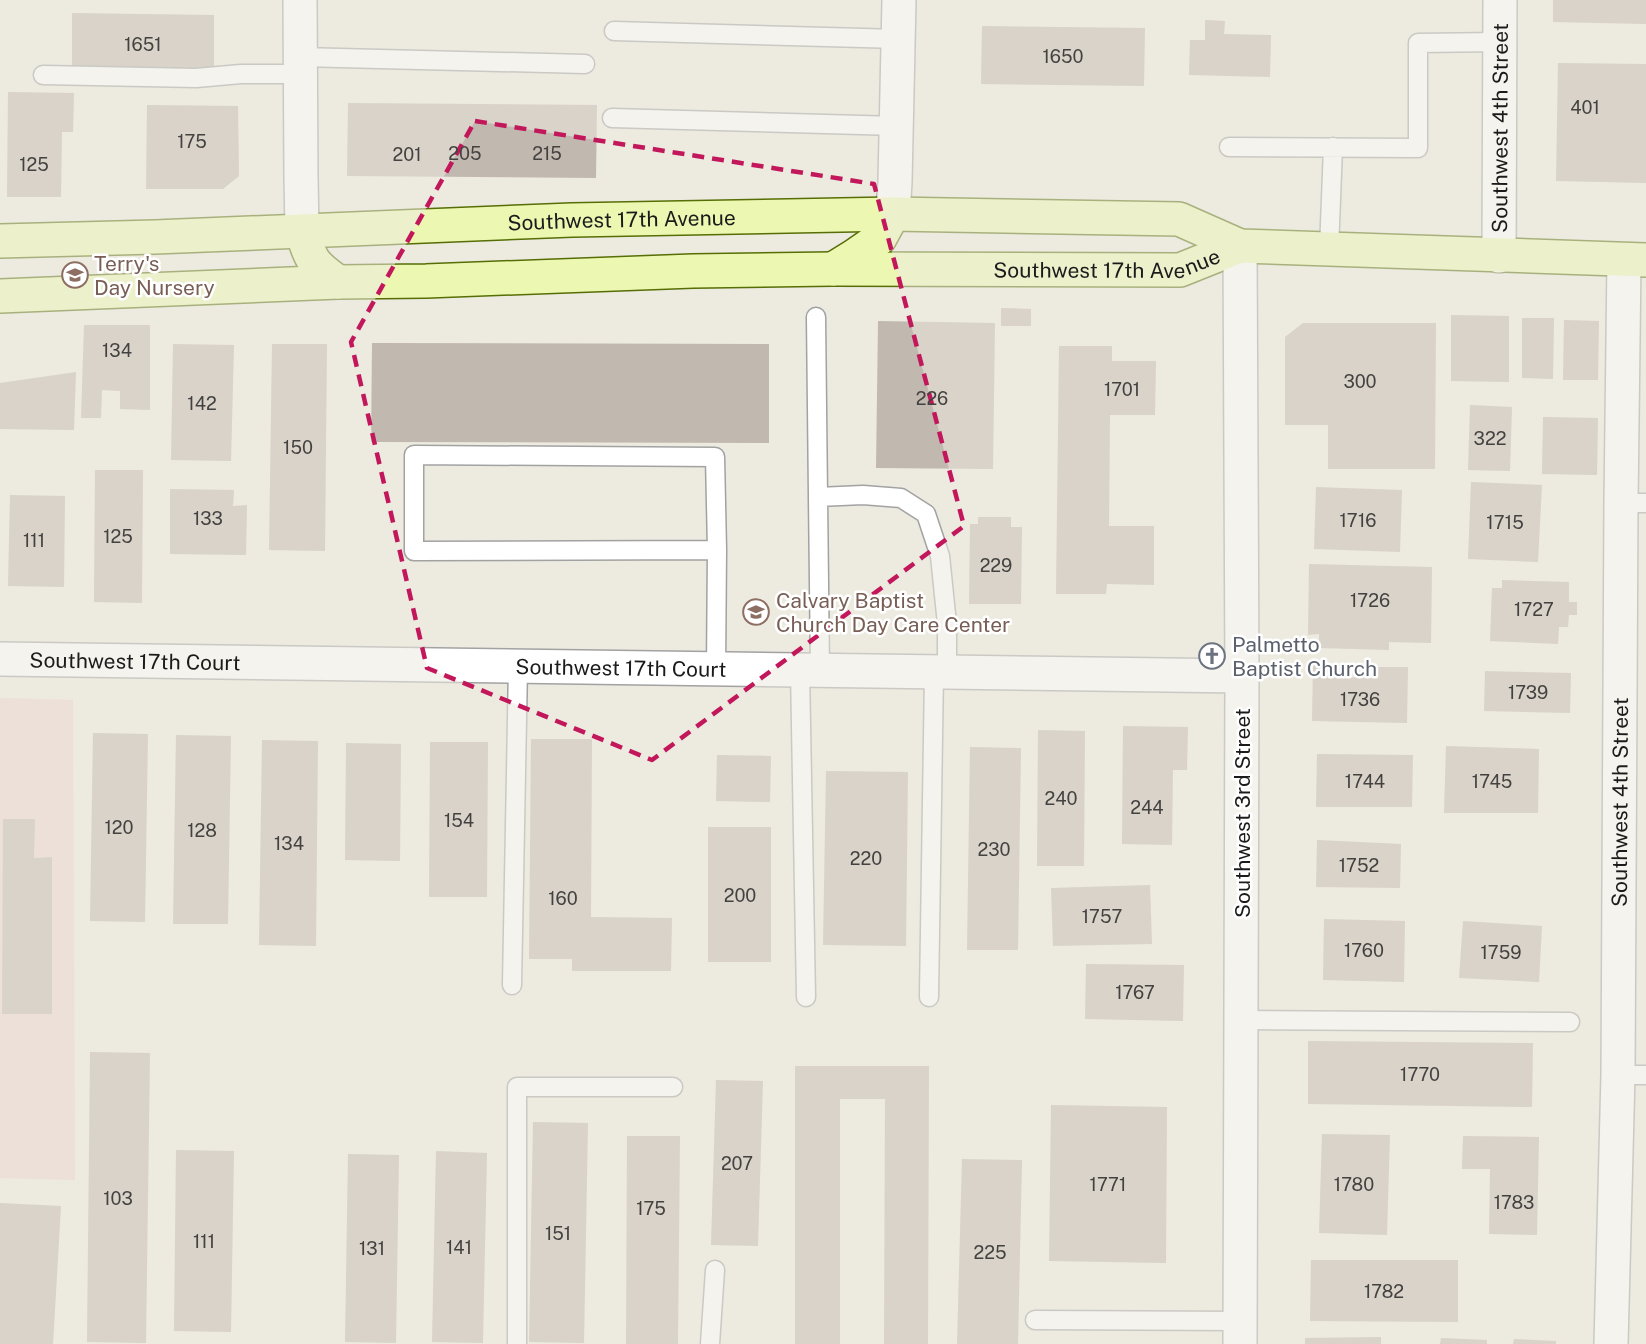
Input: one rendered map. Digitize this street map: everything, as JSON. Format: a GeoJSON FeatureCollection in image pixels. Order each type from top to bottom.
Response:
{"type":"FeatureCollection","features":[{"type":"Feature","properties":{"kind":"main road","name":"Southwest 17th Avenue"},"geometry":{"type":"LineString","coordinates":[[0,241],[572,220],[893,214],[1179,219],[1240,246],[1635,260]]}},
{"type":"Feature","properties":{"kind":"main road"},"geometry":{"type":"LineString","coordinates":[[832,269],[880,238],[893,214]]}},
{"type":"Feature","properties":{"kind":"main road"},"geometry":{"type":"LineString","coordinates":[[302,231],[309,254],[321,270],[338,282]]}},
{"type":"Feature","properties":{"kind":"main road","name":"Southwest 17th Avenue"},"geometry":{"type":"LineString","coordinates":[[0,296],[338,282],[693,271],[1180,270],[1240,246]]}},
{"type":"Feature","properties":{"kind":"street"},"geometry":{"type":"LineString","coordinates":[[300,0],[302,231]]}},
{"type":"Feature","properties":{"kind":"street"},"geometry":{"type":"LineString","coordinates":[[893,214],[899,0]]}},
{"type":"Feature","properties":{"kind":"street","name":"Southwest 4th Street"},"geometry":{"type":"LineString","coordinates":[[1499,255],[1500,0]]}},
{"type":"Feature","properties":{"kind":"street","name":"Southwest 3rd Street"},"geometry":{"type":"LineString","coordinates":[[1240,246],[1242,676],[1240,1333]]}},
{"type":"Feature","properties":{"kind":"street","name":"Southwest 4th Street"},"geometry":{"type":"LineString","coordinates":[[1611,1344],[1632,1075],[1635,260]]}},
{"type":"Feature","properties":{"kind":"street","name":"Southwest 17th Court"},"geometry":{"type":"LineString","coordinates":[[0,659],[1242,676]]}},
{"type":"Feature","properties":{"kind":"lane"},"geometry":{"type":"LineString","coordinates":[[614,31],[899,39]]}},
{"type":"Feature","properties":{"kind":"lane"},"geometry":{"type":"LineString","coordinates":[[1229,147],[1418,148],[1418,43],[1500,42]]}},
{"type":"Feature","properties":{"kind":"lane"},"geometry":{"type":"LineString","coordinates":[[43,75],[196,78],[300,66],[585,64]]}},
{"type":"Feature","properties":{"kind":"lane"},"geometry":{"type":"LineString","coordinates":[[612,118],[897,126]]}},
{"type":"Feature","properties":{"kind":"lane"},"geometry":{"type":"LineString","coordinates":[[1329,250],[1333,147]]}},
{"type":"Feature","properties":{"kind":"lane"},"geometry":{"type":"LineString","coordinates":[[806,997],[800,726],[810,670],[818,496],[816,317]]}},
{"type":"Feature","properties":{"kind":"lane"},"geometry":{"type":"LineString","coordinates":[[716,669],[717,550],[715,457],[414,455],[414,551],[717,550]]}},
{"type":"Feature","properties":{"kind":"lane"},"geometry":{"type":"LineString","coordinates":[[818,496],[863,495],[901,498],[926,514],[940,556],[947,631],[940,672],[929,997]]}},
{"type":"Feature","properties":{"kind":"lane"},"geometry":{"type":"LineString","coordinates":[[513,985],[518,666]]}},
{"type":"Feature","properties":{"kind":"lane"},"geometry":{"type":"LineString","coordinates":[[1242,1020],[1570,1022]]}},
{"type":"Feature","properties":{"kind":"lane"},"geometry":{"type":"LineString","coordinates":[[517,1344],[517,1087],[673,1087]]}},
{"type":"Feature","properties":{"kind":"lane"},"geometry":{"type":"LineString","coordinates":[[710,1344],[715,1270]]}},
{"type":"Feature","properties":{"kind":"lane"},"geometry":{"type":"LineString","coordinates":[[1035,1320],[1240,1333]]}},
{"type":"Feature","properties":{"kind":"highlighted area"},"geometry":{"type":"Polygon","coordinates":[[[475,121],[874,184],[964,526],[652,760],[427,668],[351,342],[475,121]]]}},
{"type":"Feature","properties":{"kind":"shaded area"},"geometry":{"type":"Polygon","coordinates":[[[0,698],[73,700],[75,1180],[0,1178],[0,698]]]}},
{"type":"Feature","properties":{"kind":"building"},"geometry":{"type":"Polygon","coordinates":[[[1553,0],[1646,0],[1646,24],[1553,22],[1553,0]]]}},
{"type":"Feature","properties":{"kind":"building"},"geometry":{"type":"Polygon","coordinates":[[[72,13],[214,15],[214,74],[72,72],[72,13]]]}},
{"type":"Feature","properties":{"kind":"building"},"geometry":{"type":"Polygon","coordinates":[[[1205,20],[1225,21],[1224,34],[1271,35],[1270,77],[1189,75],[1190,40],[1205,40],[1205,20]]]}},
{"type":"Feature","properties":{"kind":"building"},"geometry":{"type":"Polygon","coordinates":[[[982,26],[1145,28],[1144,86],[981,84],[982,26]]]}},
{"type":"Feature","properties":{"kind":"building"},"geometry":{"type":"Polygon","coordinates":[[[1558,63],[1646,64],[1646,183],[1556,181],[1558,63]]]}},
{"type":"Feature","properties":{"kind":"building"},"geometry":{"type":"Polygon","coordinates":[[[8,92],[74,93],[73,132],[62,132],[61,197],[7,197],[8,92]]]}},
{"type":"Feature","properties":{"kind":"building"},"geometry":{"type":"Polygon","coordinates":[[[348,103],[597,105],[596,178],[347,176],[348,103]]]}},
{"type":"Feature","properties":{"kind":"building"},"geometry":{"type":"Polygon","coordinates":[[[147,105],[238,106],[239,176],[223,189],[146,189],[147,105]]]}},
{"type":"Feature","properties":{"kind":"building"},"geometry":{"type":"Polygon","coordinates":[[[1001,308],[1031,309],[1031,326],[1001,326],[1001,308]]]}},
{"type":"Feature","properties":{"kind":"building"},"geometry":{"type":"Polygon","coordinates":[[[1451,315],[1509,316],[1509,382],[1451,381],[1451,315]]]}},
{"type":"Feature","properties":{"kind":"building"},"geometry":{"type":"Polygon","coordinates":[[[1522,318],[1554,318],[1553,379],[1522,378],[1522,318]]]}},
{"type":"Feature","properties":{"kind":"building"},"geometry":{"type":"Polygon","coordinates":[[[1564,320],[1599,321],[1598,380],[1563,380],[1564,320]]]}},
{"type":"Feature","properties":{"kind":"building"},"geometry":{"type":"Polygon","coordinates":[[[878,321],[995,323],[993,469],[876,468],[878,321]]]}},
{"type":"Feature","properties":{"kind":"building"},"geometry":{"type":"Polygon","coordinates":[[[1303,323],[1436,323],[1435,469],[1328,469],[1328,425],[1285,425],[1285,337],[1303,323]]]}},
{"type":"Feature","properties":{"kind":"building"},"geometry":{"type":"Polygon","coordinates":[[[84,325],[150,325],[150,410],[120,409],[120,391],[102,390],[101,418],[81,418],[84,325]]]}},
{"type":"Feature","properties":{"kind":"building"},"geometry":{"type":"Polygon","coordinates":[[[372,343],[769,344],[769,443],[371,442],[372,343]]]}},
{"type":"Feature","properties":{"kind":"building"},"geometry":{"type":"Polygon","coordinates":[[[173,344],[234,345],[231,461],[171,460],[173,344]]]}},
{"type":"Feature","properties":{"kind":"building"},"geometry":{"type":"Polygon","coordinates":[[[272,344],[327,344],[325,551],[269,550],[272,344]]]}},
{"type":"Feature","properties":{"kind":"building"},"geometry":{"type":"Polygon","coordinates":[[[1059,346],[1112,346],[1112,361],[1156,361],[1155,415],[1110,415],[1109,526],[1154,526],[1154,585],[1107,584],[1106,594],[1056,594],[1059,346]]]}},
{"type":"Feature","properties":{"kind":"building"},"geometry":{"type":"Polygon","coordinates":[[[76,372],[74,430],[0,429],[0,383],[76,372]]]}},
{"type":"Feature","properties":{"kind":"building"},"geometry":{"type":"Polygon","coordinates":[[[1470,405],[1512,407],[1510,471],[1468,470],[1470,405]]]}},
{"type":"Feature","properties":{"kind":"building"},"geometry":{"type":"Polygon","coordinates":[[[1543,417],[1598,418],[1597,475],[1542,474],[1543,417]]]}},
{"type":"Feature","properties":{"kind":"building"},"geometry":{"type":"Polygon","coordinates":[[[95,470],[143,470],[142,603],[94,602],[95,470]]]}},
{"type":"Feature","properties":{"kind":"building"},"geometry":{"type":"Polygon","coordinates":[[[1471,482],[1542,485],[1538,562],[1468,559],[1471,482]]]}},
{"type":"Feature","properties":{"kind":"building"},"geometry":{"type":"Polygon","coordinates":[[[1316,487],[1402,490],[1400,552],[1314,549],[1316,487]]]}},
{"type":"Feature","properties":{"kind":"building"},"geometry":{"type":"Polygon","coordinates":[[[170,489],[234,490],[233,506],[247,505],[246,555],[170,554],[170,489]]]}},
{"type":"Feature","properties":{"kind":"building"},"geometry":{"type":"Polygon","coordinates":[[[10,495],[65,496],[64,587],[8,586],[10,495]]]}},
{"type":"Feature","properties":{"kind":"building"},"geometry":{"type":"Polygon","coordinates":[[[978,517],[1011,517],[1011,527],[1022,527],[1021,604],[969,604],[970,524],[978,524],[978,517]]]}},
{"type":"Feature","properties":{"kind":"building"},"geometry":{"type":"Polygon","coordinates":[[[1309,564],[1432,567],[1431,643],[1389,642],[1389,650],[1319,648],[1319,634],[1308,635],[1309,564]]]}},
{"type":"Feature","properties":{"kind":"building"},"geometry":{"type":"Polygon","coordinates":[[[1502,580],[1569,582],[1569,602],[1577,602],[1577,615],[1569,615],[1568,627],[1559,627],[1558,644],[1490,641],[1492,588],[1502,588],[1502,580]]]}},
{"type":"Feature","properties":{"kind":"building"},"geometry":{"type":"Polygon","coordinates":[[[1313,664],[1344,664],[1343,677],[1376,678],[1376,667],[1408,667],[1407,723],[1312,721],[1313,664]]]}},
{"type":"Feature","properties":{"kind":"building"},"geometry":{"type":"Polygon","coordinates":[[[1485,671],[1571,673],[1570,713],[1484,711],[1485,671]]]}},
{"type":"Feature","properties":{"kind":"building"},"geometry":{"type":"Polygon","coordinates":[[[1123,726],[1188,727],[1187,770],[1173,770],[1172,845],[1122,844],[1123,726]]]}},
{"type":"Feature","properties":{"kind":"building"},"geometry":{"type":"Polygon","coordinates":[[[1038,730],[1085,731],[1084,866],[1037,866],[1038,730]]]}},
{"type":"Feature","properties":{"kind":"building"},"geometry":{"type":"Polygon","coordinates":[[[93,733],[148,734],[145,922],[90,921],[93,733]]]}},
{"type":"Feature","properties":{"kind":"building"},"geometry":{"type":"Polygon","coordinates":[[[176,735],[231,736],[228,924],[173,924],[176,735]]]}},
{"type":"Feature","properties":{"kind":"building"},"geometry":{"type":"Polygon","coordinates":[[[531,739],[592,739],[591,917],[672,918],[671,971],[572,971],[572,959],[529,959],[531,739]]]}},
{"type":"Feature","properties":{"kind":"building"},"geometry":{"type":"Polygon","coordinates":[[[262,740],[318,741],[316,946],[259,945],[262,740]]]}},
{"type":"Feature","properties":{"kind":"building"},"geometry":{"type":"Polygon","coordinates":[[[430,742],[488,742],[487,897],[429,897],[430,742]]]}},
{"type":"Feature","properties":{"kind":"building"},"geometry":{"type":"Polygon","coordinates":[[[346,743],[401,744],[400,861],[345,860],[346,743]]]}},
{"type":"Feature","properties":{"kind":"building"},"geometry":{"type":"Polygon","coordinates":[[[1446,746],[1539,749],[1538,813],[1444,813],[1446,746]]]}},
{"type":"Feature","properties":{"kind":"building"},"geometry":{"type":"Polygon","coordinates":[[[970,747],[1021,748],[1018,950],[967,950],[970,747]]]}},
{"type":"Feature","properties":{"kind":"building"},"geometry":{"type":"Polygon","coordinates":[[[1317,754],[1413,755],[1412,807],[1316,807],[1317,754]]]}},
{"type":"Feature","properties":{"kind":"building"},"geometry":{"type":"Polygon","coordinates":[[[717,755],[771,756],[770,802],[716,801],[717,755]]]}},
{"type":"Feature","properties":{"kind":"building"},"geometry":{"type":"Polygon","coordinates":[[[826,771],[908,772],[906,946],[823,945],[826,771]]]}},
{"type":"Feature","properties":{"kind":"building"},"geometry":{"type":"Polygon","coordinates":[[[3,819],[35,819],[34,858],[52,857],[52,1014],[2,1014],[3,819]]]}},
{"type":"Feature","properties":{"kind":"building"},"geometry":{"type":"Polygon","coordinates":[[[708,827],[771,827],[771,962],[708,962],[708,827]]]}},
{"type":"Feature","properties":{"kind":"building"},"geometry":{"type":"Polygon","coordinates":[[[1317,840],[1401,844],[1400,888],[1316,887],[1317,840]]]}},
{"type":"Feature","properties":{"kind":"building"},"geometry":{"type":"Polygon","coordinates":[[[1150,885],[1152,944],[1053,946],[1051,888],[1150,885]]]}},
{"type":"Feature","properties":{"kind":"building"},"geometry":{"type":"Polygon","coordinates":[[[1324,919],[1405,921],[1404,982],[1323,980],[1324,919]]]}},
{"type":"Feature","properties":{"kind":"building"},"geometry":{"type":"Polygon","coordinates":[[[1463,921],[1542,926],[1539,982],[1459,978],[1463,921]]]}},
{"type":"Feature","properties":{"kind":"building"},"geometry":{"type":"Polygon","coordinates":[[[1086,964],[1184,965],[1183,1021],[1085,1019],[1086,964]]]}},
{"type":"Feature","properties":{"kind":"building"},"geometry":{"type":"Polygon","coordinates":[[[1308,1041],[1533,1043],[1532,1107],[1308,1104],[1308,1041]]]}},
{"type":"Feature","properties":{"kind":"building"},"geometry":{"type":"Polygon","coordinates":[[[90,1052],[150,1053],[146,1343],[87,1342],[90,1052]]]}},
{"type":"Feature","properties":{"kind":"building"},"geometry":{"type":"Polygon","coordinates":[[[795,1066],[929,1066],[928,1344],[884,1344],[885,1099],[840,1099],[840,1344],[795,1344],[795,1066]]]}},
{"type":"Feature","properties":{"kind":"building"},"geometry":{"type":"Polygon","coordinates":[[[716,1080],[763,1081],[758,1246],[711,1245],[716,1080]]]}},
{"type":"Feature","properties":{"kind":"building"},"geometry":{"type":"Polygon","coordinates":[[[1051,1105],[1167,1107],[1166,1263],[1049,1261],[1051,1105]]]}},
{"type":"Feature","properties":{"kind":"building"},"geometry":{"type":"Polygon","coordinates":[[[533,1122],[588,1123],[584,1343],[529,1342],[533,1122]]]}},
{"type":"Feature","properties":{"kind":"building"},"geometry":{"type":"Polygon","coordinates":[[[1322,1134],[1390,1135],[1387,1235],[1319,1233],[1322,1134]]]}},
{"type":"Feature","properties":{"kind":"building"},"geometry":{"type":"Polygon","coordinates":[[[627,1136],[680,1136],[678,1344],[626,1344],[627,1136]]]}},
{"type":"Feature","properties":{"kind":"building"},"geometry":{"type":"Polygon","coordinates":[[[1463,1136],[1539,1137],[1537,1235],[1489,1234],[1490,1169],[1462,1169],[1463,1136]]]}},
{"type":"Feature","properties":{"kind":"building"},"geometry":{"type":"Polygon","coordinates":[[[176,1150],[234,1151],[231,1332],[174,1331],[176,1150]]]}},
{"type":"Feature","properties":{"kind":"building"},"geometry":{"type":"Polygon","coordinates":[[[436,1151],[487,1153],[483,1343],[432,1342],[436,1151]]]}},
{"type":"Feature","properties":{"kind":"building"},"geometry":{"type":"Polygon","coordinates":[[[348,1154],[399,1155],[396,1343],[345,1342],[348,1154]]]}},
{"type":"Feature","properties":{"kind":"building"},"geometry":{"type":"Polygon","coordinates":[[[962,1159],[1022,1160],[1018,1344],[957,1344],[962,1159]]]}},
{"type":"Feature","properties":{"kind":"building"},"geometry":{"type":"Polygon","coordinates":[[[0,1203],[61,1206],[53,1344],[0,1344],[0,1203]]]}},
{"type":"Feature","properties":{"kind":"building"},"geometry":{"type":"Polygon","coordinates":[[[1311,1260],[1458,1260],[1458,1322],[1310,1321],[1311,1260]]]}},
{"type":"Feature","properties":{"kind":"building"},"geometry":{"type":"Polygon","coordinates":[[[1381,1337],[1381,1344],[1305,1344],[1305,1338],[1381,1337]]]}},
{"type":"Feature","properties":{"kind":"building"},"geometry":{"type":"Polygon","coordinates":[[[1441,1338],[1487,1340],[1487,1344],[1440,1344],[1441,1338]]]}},
{"type":"Feature","properties":{"kind":"building"},"geometry":{"type":"Polygon","coordinates":[[[1514,1339],[1556,1341],[1556,1344],[1513,1344],[1514,1339]]]}},
{"type":"Feature","properties":{"kind":"place","name":"Terry's Day Nursery"},"geometry":{"type":"Point","coordinates":[75,275]}},
{"type":"Feature","properties":{"kind":"place","name":"Calvary Baptist Church Day Care Center"},"geometry":{"type":"Point","coordinates":[756,612]}},
{"type":"Feature","properties":{"kind":"place","name":"Palmetto Baptist Church"},"geometry":{"type":"Point","coordinates":[1212,656]}}]}
